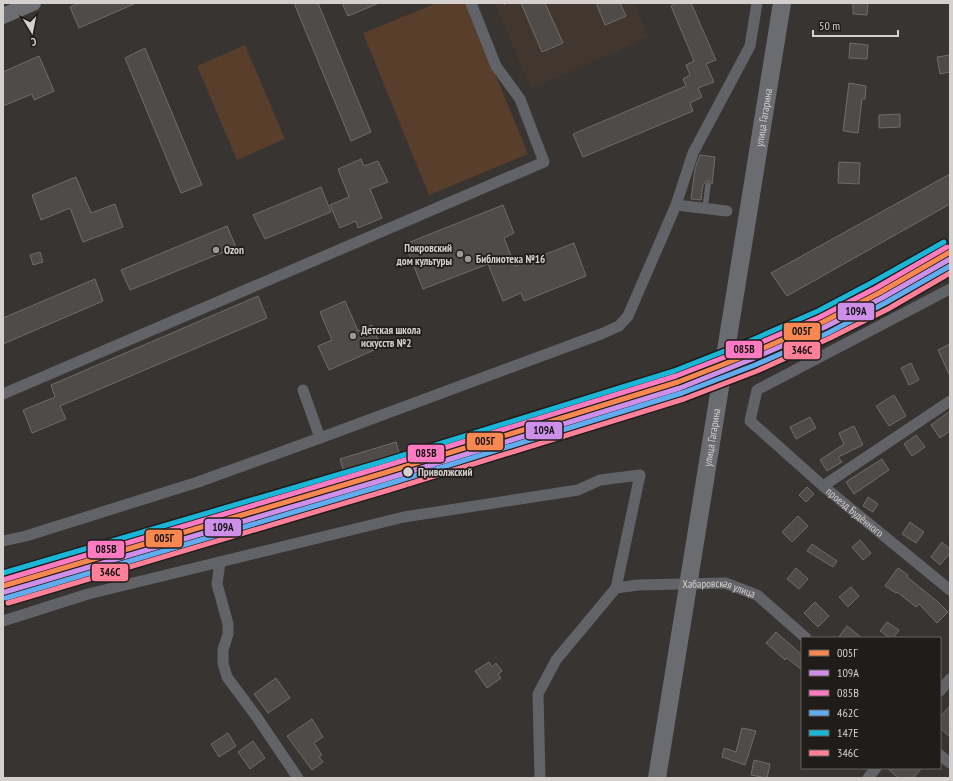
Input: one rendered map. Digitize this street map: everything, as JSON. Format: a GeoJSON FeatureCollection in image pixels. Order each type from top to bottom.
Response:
{"type":"FeatureCollection","features":[{"type":"Feature","properties":{"kind":"main road","name":"улица Гагарина"},"geometry":{"type":"LineString","coordinates":[[657,778],[782,3]]}},
{"type":"Feature","properties":{"kind":"street"},"geometry":{"type":"LineString","coordinates":[[3,16],[33,3]]}},
{"type":"Feature","properties":{"kind":"street"},"geometry":{"type":"LineString","coordinates":[[3,394],[544,162],[520,100],[496,66],[471,3]]}},
{"type":"Feature","properties":{"kind":"street"},"geometry":{"type":"LineString","coordinates":[[3,541],[26,536],[198,482],[594,337],[619,326],[628,316],[676,205],[693,153],[750,46],[757,3]]}},
{"type":"Feature","properties":{"kind":"street"},"geometry":{"type":"LineString","coordinates":[[676,205],[727,211]]}},
{"type":"Feature","properties":{"kind":"street"},"geometry":{"type":"LineString","coordinates":[[823,486],[750,421],[757,390],[950,289]]}},
{"type":"Feature","properties":{"kind":"street"},"geometry":{"type":"LineString","coordinates":[[303,390],[320,438]]}},
{"type":"Feature","properties":{"kind":"street","name":"проезд Будённого"},"geometry":{"type":"LineString","coordinates":[[950,401],[934,410],[823,486],[950,590]]}},
{"type":"Feature","properties":{"kind":"street"},"geometry":{"type":"LineString","coordinates":[[3,621],[88,594],[404,517],[578,490],[600,480],[640,475],[616,588],[556,660],[538,694],[540,778]]}},
{"type":"Feature","properties":{"kind":"street"},"geometry":{"type":"LineString","coordinates":[[220,562],[217,584],[228,624],[228,634],[224,650],[223,663],[227,677],[256,716],[298,778]]}},
{"type":"Feature","properties":{"kind":"street","name":"Хабаровская улица"},"geometry":{"type":"LineString","coordinates":[[616,588],[638,585],[726,583],[758,595],[805,637]]}},
{"type":"Feature","properties":{"kind":"street"},"geometry":{"type":"LineString","coordinates":[[941,690],[950,679]]}},
{"type":"Feature","properties":{"kind":"street"},"geometry":{"type":"LineString","coordinates":[[941,756],[950,763]]}},
{"type":"Feature","properties":{"kind":"street"},"geometry":{"type":"LineString","coordinates":[[868,778],[875,769]]}},
{"type":"Feature","properties":{"kind":"lane"},"geometry":{"type":"LineString","coordinates":[[705,208],[708,185]]}},
{"type":"Feature","properties":{"kind":"shaded area"},"geometry":{"type":"Polygon","coordinates":[[[437,3],[466,3],[528,154],[429,195],[363,33],[437,3]]]}},
{"type":"Feature","properties":{"kind":"shaded area"},"geometry":{"type":"Polygon","coordinates":[[[495,3],[634,3],[649,37],[531,89],[495,3]]]}},
{"type":"Feature","properties":{"kind":"shaded area"},"geometry":{"type":"Polygon","coordinates":[[[245,45],[285,139],[237,160],[197,66],[245,45]]]}},
{"type":"Feature","properties":{"kind":"building"},"geometry":{"type":"Polygon","coordinates":[[[79,3],[136,3],[79,28],[70,7],[79,3]]]}},
{"type":"Feature","properties":{"kind":"building"},"geometry":{"type":"Polygon","coordinates":[[[294,3],[318,3],[371,132],[351,141],[294,3]]]}},
{"type":"Feature","properties":{"kind":"building"},"geometry":{"type":"Polygon","coordinates":[[[342,3],[379,3],[348,16],[342,3]]]}},
{"type":"Feature","properties":{"kind":"building"},"geometry":{"type":"Polygon","coordinates":[[[521,3],[545,3],[563,43],[542,52],[521,3]]]}},
{"type":"Feature","properties":{"kind":"building"},"geometry":{"type":"Polygon","coordinates":[[[596,3],[620,3],[626,16],[605,25],[596,3]]]}},
{"type":"Feature","properties":{"kind":"building"},"geometry":{"type":"Polygon","coordinates":[[[677,3],[691,3],[716,60],[706,64],[714,82],[698,88],[702,97],[690,103],[693,111],[583,157],[573,134],[686,86],[683,79],[690,75],[686,65],[694,61],[671,6],[677,3]]]}},
{"type":"Feature","properties":{"kind":"building"},"geometry":{"type":"Polygon","coordinates":[[[853,3],[868,3],[867,15],[853,14],[853,3]]]}},
{"type":"Feature","properties":{"kind":"building"},"geometry":{"type":"Polygon","coordinates":[[[850,43],[868,45],[867,59],[849,58],[850,43]]]}},
{"type":"Feature","properties":{"kind":"building"},"geometry":{"type":"Polygon","coordinates":[[[145,48],[202,185],[181,193],[125,58],[145,48]]]}},
{"type":"Feature","properties":{"kind":"building"},"geometry":{"type":"Polygon","coordinates":[[[950,55],[950,72],[940,74],[937,57],[950,55]]]}},
{"type":"Feature","properties":{"kind":"building"},"geometry":{"type":"Polygon","coordinates":[[[39,56],[54,91],[34,100],[32,94],[3,106],[3,72],[39,56]]]}},
{"type":"Feature","properties":{"kind":"building"},"geometry":{"type":"Polygon","coordinates":[[[849,83],[866,86],[865,99],[862,99],[858,133],[843,131],[849,83]]]}},
{"type":"Feature","properties":{"kind":"building"},"geometry":{"type":"Polygon","coordinates":[[[900,114],[900,127],[879,128],[879,115],[900,114]]]}},
{"type":"Feature","properties":{"kind":"building"},"geometry":{"type":"Polygon","coordinates":[[[700,155],[715,157],[712,184],[710,181],[707,181],[703,185],[701,200],[691,199],[695,169],[700,155]]]}},
{"type":"Feature","properties":{"kind":"building"},"geometry":{"type":"Polygon","coordinates":[[[361,159],[364,166],[378,161],[388,182],[370,189],[382,218],[358,228],[356,221],[340,228],[330,205],[349,197],[338,169],[361,159]]]}},
{"type":"Feature","properties":{"kind":"building"},"geometry":{"type":"Polygon","coordinates":[[[839,162],[860,163],[859,184],[838,183],[839,162]]]}},
{"type":"Feature","properties":{"kind":"building"},"geometry":{"type":"Polygon","coordinates":[[[950,174],[950,204],[787,296],[771,273],[950,174]]]}},
{"type":"Feature","properties":{"kind":"building"},"geometry":{"type":"Polygon","coordinates":[[[76,177],[91,213],[115,204],[123,227],[83,242],[70,208],[41,220],[32,195],[76,177]]]}},
{"type":"Feature","properties":{"kind":"building"},"geometry":{"type":"Polygon","coordinates":[[[321,187],[331,212],[265,239],[253,215],[321,187]]]}},
{"type":"Feature","properties":{"kind":"building","name":"Покровский дом культуры"},"geometry":{"type":"Polygon","coordinates":[[[503,205],[514,233],[504,238],[515,266],[574,243],[586,276],[524,301],[521,293],[503,301],[488,264],[423,289],[405,244],[503,205]]]}},
{"type":"Feature","properties":{"kind":"building"},"geometry":{"type":"Polygon","coordinates":[[[227,226],[236,247],[130,290],[121,270],[227,226]]]}},
{"type":"Feature","properties":{"kind":"building"},"geometry":{"type":"Polygon","coordinates":[[[40,252],[43,262],[33,265],[30,255],[40,252]]]}},
{"type":"Feature","properties":{"kind":"building"},"geometry":{"type":"Polygon","coordinates":[[[95,279],[103,301],[3,344],[3,318],[95,279]]]}},
{"type":"Feature","properties":{"kind":"building"},"geometry":{"type":"Polygon","coordinates":[[[258,296],[267,318],[60,406],[66,419],[32,433],[23,410],[55,397],[51,385],[258,296]]]}},
{"type":"Feature","properties":{"kind":"building","name":"Детская школа искусств №2"},"geometry":{"type":"Polygon","coordinates":[[[345,301],[358,331],[372,325],[381,347],[329,370],[318,346],[332,340],[320,312],[345,301]]]}},
{"type":"Feature","properties":{"kind":"building"},"geometry":{"type":"Polygon","coordinates":[[[950,344],[950,376],[938,350],[950,344]]]}},
{"type":"Feature","properties":{"kind":"building"},"geometry":{"type":"Polygon","coordinates":[[[911,363],[919,380],[909,385],[901,368],[911,363]]]}},
{"type":"Feature","properties":{"kind":"building"},"geometry":{"type":"Polygon","coordinates":[[[894,395],[906,416],[889,426],[876,406],[894,395]]]}},
{"type":"Feature","properties":{"kind":"building"},"geometry":{"type":"Polygon","coordinates":[[[950,411],[950,431],[940,438],[931,425],[950,411]]]}},
{"type":"Feature","properties":{"kind":"building"},"geometry":{"type":"Polygon","coordinates":[[[810,417],[816,428],[796,439],[790,427],[810,417]]]}},
{"type":"Feature","properties":{"kind":"building"},"geometry":{"type":"Polygon","coordinates":[[[854,426],[863,445],[838,457],[842,462],[827,471],[820,460],[844,444],[839,433],[854,426]]]}},
{"type":"Feature","properties":{"kind":"building"},"geometry":{"type":"Polygon","coordinates":[[[916,435],[925,447],[912,456],[904,444],[916,435]]]}},
{"type":"Feature","properties":{"kind":"building"},"geometry":{"type":"Polygon","coordinates":[[[396,442],[399,453],[343,470],[340,459],[396,442]]]}},
{"type":"Feature","properties":{"kind":"building"},"geometry":{"type":"Polygon","coordinates":[[[882,459],[889,470],[854,494],[846,482],[882,459]]]}},
{"type":"Feature","properties":{"kind":"building"},"geometry":{"type":"Polygon","coordinates":[[[807,487],[814,494],[806,502],[799,495],[807,487]]]}},
{"type":"Feature","properties":{"kind":"building"},"geometry":{"type":"Polygon","coordinates":[[[868,497],[878,504],[873,512],[863,506],[868,497]]]}},
{"type":"Feature","properties":{"kind":"building"},"geometry":{"type":"Polygon","coordinates":[[[798,516],[808,526],[792,542],[782,532],[798,516]]]}},
{"type":"Feature","properties":{"kind":"building"},"geometry":{"type":"Polygon","coordinates":[[[910,522],[924,532],[916,543],[902,534],[910,522]]]}},
{"type":"Feature","properties":{"kind":"building"},"geometry":{"type":"Polygon","coordinates":[[[860,540],[871,553],[863,560],[852,547],[860,540]]]}},
{"type":"Feature","properties":{"kind":"building"},"geometry":{"type":"Polygon","coordinates":[[[942,542],[950,549],[950,553],[940,565],[931,557],[942,542]]]}},
{"type":"Feature","properties":{"kind":"building"},"geometry":{"type":"Polygon","coordinates":[[[812,544],[837,561],[833,567],[807,551],[812,544]]]}},
{"type":"Feature","properties":{"kind":"building"},"geometry":{"type":"Polygon","coordinates":[[[796,568],[808,579],[799,589],[787,579],[796,568]]]}},
{"type":"Feature","properties":{"kind":"building"},"geometry":{"type":"Polygon","coordinates":[[[898,568],[908,575],[907,577],[948,612],[937,623],[919,604],[916,607],[897,592],[896,593],[885,586],[898,568]]]}},
{"type":"Feature","properties":{"kind":"building"},"geometry":{"type":"Polygon","coordinates":[[[851,587],[859,596],[848,607],[839,597],[851,587]]]}},
{"type":"Feature","properties":{"kind":"building"},"geometry":{"type":"Polygon","coordinates":[[[815,602],[829,616],[818,627],[804,613],[815,602]]]}},
{"type":"Feature","properties":{"kind":"building"},"geometry":{"type":"Polygon","coordinates":[[[887,622],[899,630],[894,637],[889,637],[880,631],[887,622]]]}},
{"type":"Feature","properties":{"kind":"building"},"geometry":{"type":"Polygon","coordinates":[[[847,626],[861,637],[839,637],[847,626]]]}},
{"type":"Feature","properties":{"kind":"building"},"geometry":{"type":"Polygon","coordinates":[[[776,632],[801,654],[801,669],[787,658],[785,660],[766,643],[776,632]]]}},
{"type":"Feature","properties":{"kind":"building"},"geometry":{"type":"Polygon","coordinates":[[[489,662],[492,667],[496,663],[502,671],[498,674],[501,678],[487,688],[475,671],[489,662]]]}},
{"type":"Feature","properties":{"kind":"building"},"geometry":{"type":"Polygon","coordinates":[[[276,678],[290,698],[268,713],[254,694],[276,678]]]}},
{"type":"Feature","properties":{"kind":"building"},"geometry":{"type":"Polygon","coordinates":[[[950,706],[950,737],[941,729],[941,716],[950,706]]]}},
{"type":"Feature","properties":{"kind":"building"},"geometry":{"type":"Polygon","coordinates":[[[312,719],[323,737],[314,743],[322,755],[319,757],[323,762],[312,770],[287,736],[312,719]]]}},
{"type":"Feature","properties":{"kind":"building"},"geometry":{"type":"Polygon","coordinates":[[[742,728],[756,731],[745,765],[722,757],[724,748],[736,752],[742,728]]]}},
{"type":"Feature","properties":{"kind":"building"},"geometry":{"type":"Polygon","coordinates":[[[228,733],[236,746],[219,757],[211,744],[228,733]]]}},
{"type":"Feature","properties":{"kind":"building"},"geometry":{"type":"Polygon","coordinates":[[[253,741],[265,758],[250,769],[238,752],[253,741]]]}},
{"type":"Feature","properties":{"kind":"building"},"geometry":{"type":"Polygon","coordinates":[[[754,760],[770,764],[767,778],[751,775],[754,760]]]}},
{"type":"Feature","properties":{"kind":"building"},"geometry":{"type":"Polygon","coordinates":[[[888,769],[921,769],[913,778],[898,778],[888,769]]]}},
{"type":"Feature","properties":{"kind":"transit line","name":"147Е"},"geometry":{"type":"LineString","coordinates":[[3,573],[381,462],[674,371],[745,343],[818,311],[944,242]]}},
{"type":"Feature","properties":{"kind":"transit line","name":"085В"},"geometry":{"type":"LineString","coordinates":[[3,580],[382,467],[676,376],[748,348],[820,317],[876,288],[947,247]]}},
{"type":"Feature","properties":{"kind":"transit line","name":"005Г"},"geometry":{"type":"LineString","coordinates":[[3,586],[384,473],[678,382],[750,354],[823,322],[879,293],[950,252]]}},
{"type":"Feature","properties":{"kind":"transit line","name":"109А"},"geometry":{"type":"LineString","coordinates":[[5,592],[386,479],[680,388],[825,327],[882,298],[950,259]]}},
{"type":"Feature","properties":{"kind":"transit line","name":"462С"},"geometry":{"type":"LineString","coordinates":[[6,598],[388,484],[682,393],[755,365],[828,333],[950,266]]}},
{"type":"Feature","properties":{"kind":"transit line","name":"346С"},"geometry":{"type":"LineString","coordinates":[[8,603],[389,490],[684,399],[757,371],[830,338],[888,309],[950,273]]}},
{"type":"Feature","properties":{"kind":"place","name":"Ozon"},"geometry":{"type":"Point","coordinates":[216,250]}},
{"type":"Feature","properties":{"kind":"place","name":"Покровский дом культуры"},"geometry":{"type":"Point","coordinates":[460,254]}},
{"type":"Feature","properties":{"kind":"place","name":"Библиотека №16"},"geometry":{"type":"Point","coordinates":[468,259]}},
{"type":"Feature","properties":{"kind":"place","name":"Детская школа искусств №2"},"geometry":{"type":"Point","coordinates":[353,336]}},
{"type":"Feature","properties":{"kind":"place","name":"Приволжский"},"geometry":{"type":"Point","coordinates":[408,472]}}]}
